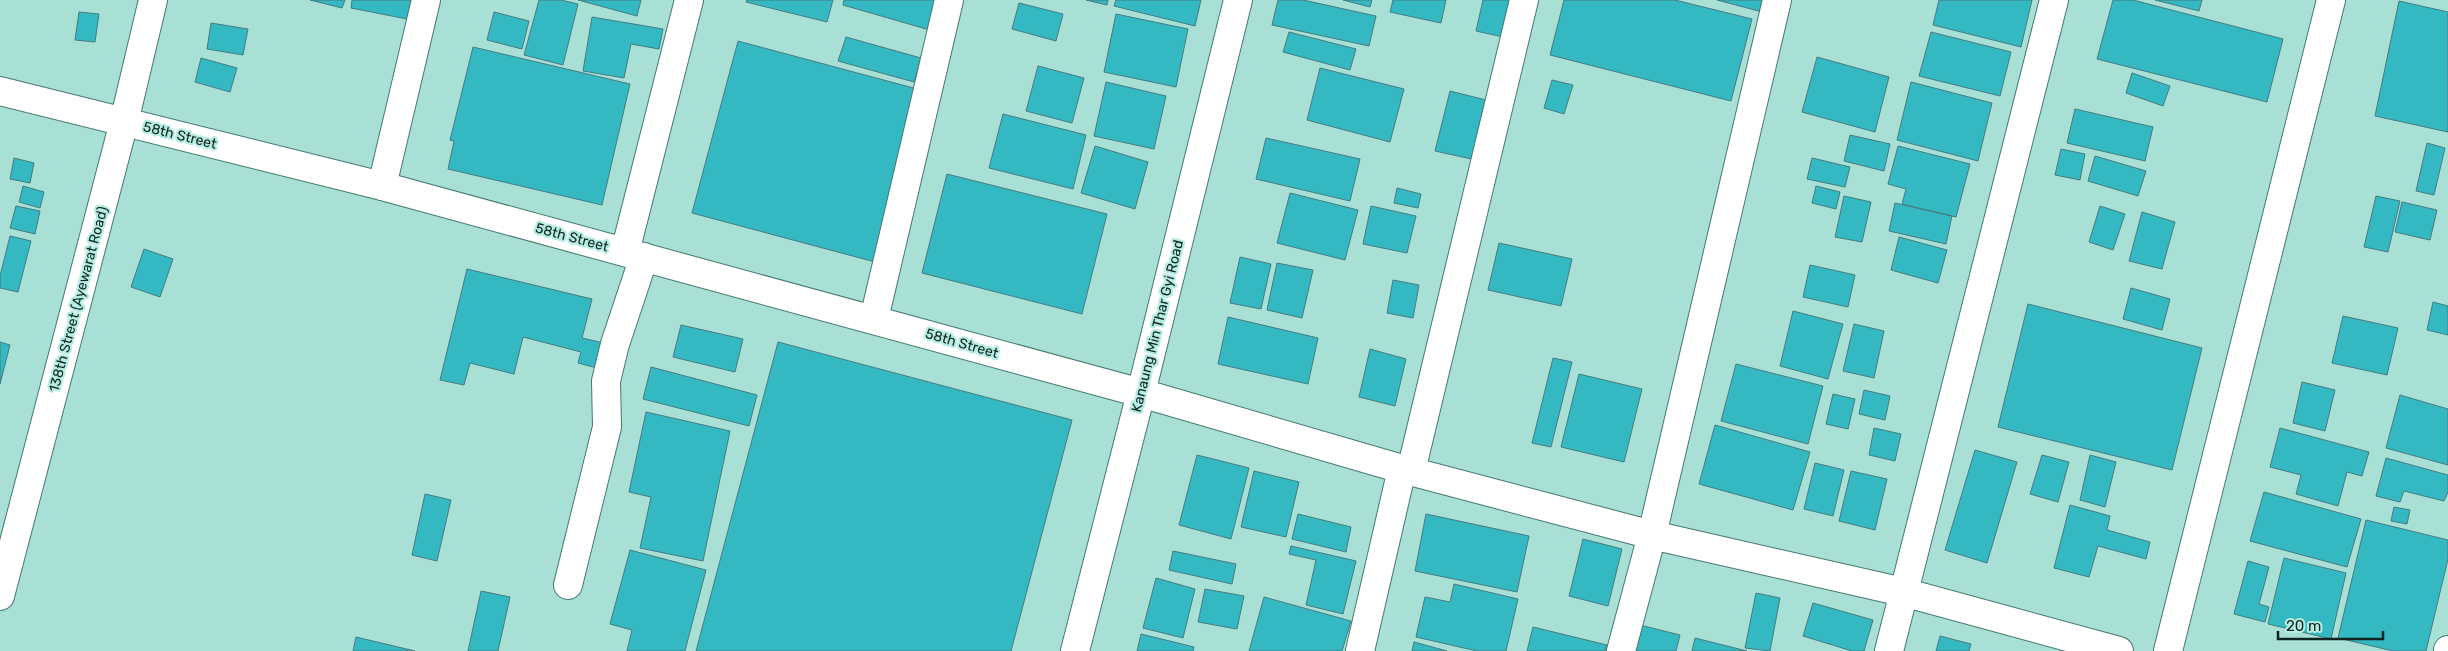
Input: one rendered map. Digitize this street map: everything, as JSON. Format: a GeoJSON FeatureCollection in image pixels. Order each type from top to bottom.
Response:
{"type":"FeatureCollection","features":[{"type":"Feature","properties":{"kind":"street","name":"138th Street (Ayewarat Road)"},"geometry":{"type":"LineString","coordinates":[[0,596],[124,122],[152,0]]}},
{"type":"Feature","properties":{"kind":"street"},"geometry":{"type":"LineString","coordinates":[[382,186],[426,0]]}},
{"type":"Feature","properties":{"kind":"street"},"geometry":{"type":"LineString","coordinates":[[568,585],[607,427],[606,382],[689,0]]}},
{"type":"Feature","properties":{"kind":"street"},"geometry":{"type":"LineString","coordinates":[[874,318],[949,0]]}},
{"type":"Feature","properties":{"kind":"street","name":"Kanaung Min Thar Gyi Road"},"geometry":{"type":"LineString","coordinates":[[1074,651],[1141,393],[1238,0]]}},
{"type":"Feature","properties":{"kind":"street"},"geometry":{"type":"LineString","coordinates":[[1360,651],[1524,0]]}},
{"type":"Feature","properties":{"kind":"street"},"geometry":{"type":"LineString","coordinates":[[1621,651],[1652,534],[1777,0]]}},
{"type":"Feature","properties":{"kind":"street"},"geometry":{"type":"LineString","coordinates":[[1889,651],[2054,0]]}},
{"type":"Feature","properties":{"kind":"street"},"geometry":{"type":"LineString","coordinates":[[2168,651],[2331,0]]}},
{"type":"Feature","properties":{"kind":"street","name":"58th Street"},"geometry":{"type":"LineString","coordinates":[[0,91],[382,186],[874,318],[1407,470],[1652,534],[1903,592],[2119,651]]}},
{"type":"Feature","properties":{"kind":"building"},"geometry":{"type":"Polygon","coordinates":[[[310,0],[345,0],[342,8],[310,0]]]}},
{"type":"Feature","properties":{"kind":"building"},"geometry":{"type":"Polygon","coordinates":[[[352,0],[411,0],[407,19],[351,8],[352,0]]]}},
{"type":"Feature","properties":{"kind":"building"},"geometry":{"type":"Polygon","coordinates":[[[539,0],[561,0],[578,4],[563,65],[524,55],[539,0]]]}},
{"type":"Feature","properties":{"kind":"building"},"geometry":{"type":"Polygon","coordinates":[[[578,0],[641,0],[637,16],[578,0]]]}},
{"type":"Feature","properties":{"kind":"building"},"geometry":{"type":"Polygon","coordinates":[[[747,0],[833,0],[827,22],[746,2],[747,0]]]}},
{"type":"Feature","properties":{"kind":"building"},"geometry":{"type":"Polygon","coordinates":[[[844,0],[942,0],[933,31],[843,5],[844,0]]]}},
{"type":"Feature","properties":{"kind":"building"},"geometry":{"type":"Polygon","coordinates":[[[1086,0],[1108,0],[1107,5],[1086,0]]]}},
{"type":"Feature","properties":{"kind":"building"},"geometry":{"type":"Polygon","coordinates":[[[1116,0],[1201,0],[1195,26],[1114,6],[1116,0]]]}},
{"type":"Feature","properties":{"kind":"building"},"geometry":{"type":"Polygon","coordinates":[[[1278,0],[1303,0],[1376,16],[1369,46],[1272,25],[1278,0]]]}},
{"type":"Feature","properties":{"kind":"building"},"geometry":{"type":"Polygon","coordinates":[[[1343,0],[1372,0],[1370,7],[1343,0]]]}},
{"type":"Feature","properties":{"kind":"building"},"geometry":{"type":"Polygon","coordinates":[[[1393,0],[1446,0],[1441,23],[1390,12],[1393,0]]]}},
{"type":"Feature","properties":{"kind":"building"},"geometry":{"type":"Polygon","coordinates":[[[1483,0],[1511,0],[1503,37],[1476,31],[1483,0]]]}},
{"type":"Feature","properties":{"kind":"building"},"geometry":{"type":"Polygon","coordinates":[[[1564,0],[1675,0],[1752,19],[1731,101],[1550,55],[1564,0]]]}},
{"type":"Feature","properties":{"kind":"building"},"geometry":{"type":"Polygon","coordinates":[[[1717,0],[1770,0],[1766,13],[1717,0]]]}},
{"type":"Feature","properties":{"kind":"building"},"geometry":{"type":"Polygon","coordinates":[[[1939,0],[2032,0],[2021,47],[1933,25],[1939,0]]]}},
{"type":"Feature","properties":{"kind":"building"},"geometry":{"type":"Polygon","coordinates":[[[2113,0],[2133,0],[2283,39],[2267,102],[2097,59],[2113,0]]]}},
{"type":"Feature","properties":{"kind":"building"},"geometry":{"type":"Polygon","coordinates":[[[2155,0],[2202,0],[2199,11],[2155,0]]]}},
{"type":"Feature","properties":{"kind":"building"},"geometry":{"type":"Polygon","coordinates":[[[2399,1],[2448,12],[2448,132],[2375,116],[2399,1]]]}},
{"type":"Feature","properties":{"kind":"building"},"geometry":{"type":"Polygon","coordinates":[[[1019,3],[1063,14],[1056,41],[1012,29],[1019,3]]]}},
{"type":"Feature","properties":{"kind":"building"},"geometry":{"type":"Polygon","coordinates":[[[79,12],[99,14],[95,42],[75,40],[79,12]]]}},
{"type":"Feature","properties":{"kind":"building"},"geometry":{"type":"Polygon","coordinates":[[[494,12],[529,21],[522,49],[487,40],[494,12]]]}},
{"type":"Feature","properties":{"kind":"building"},"geometry":{"type":"Polygon","coordinates":[[[1116,14],[1188,29],[1176,87],[1104,72],[1116,14]]]}},
{"type":"Feature","properties":{"kind":"building"},"geometry":{"type":"Polygon","coordinates":[[[592,17],[663,29],[659,49],[631,44],[624,78],[583,71],[592,17]]]}},
{"type":"Feature","properties":{"kind":"building"},"geometry":{"type":"Polygon","coordinates":[[[211,23],[248,29],[243,55],[207,49],[211,23]]]}},
{"type":"Feature","properties":{"kind":"building"},"geometry":{"type":"Polygon","coordinates":[[[1289,32],[1356,49],[1350,70],[1283,52],[1289,32]]]}},
{"type":"Feature","properties":{"kind":"building"},"geometry":{"type":"Polygon","coordinates":[[[1931,32],[2011,52],[2000,96],[1919,76],[1931,32]]]}},
{"type":"Feature","properties":{"kind":"building"},"geometry":{"type":"Polygon","coordinates":[[[846,37],[921,58],[914,82],[838,61],[846,37]]]}},
{"type":"Feature","properties":{"kind":"building"},"geometry":{"type":"Polygon","coordinates":[[[738,41],[921,90],[875,262],[692,213],[738,41]]]}},
{"type":"Feature","properties":{"kind":"building"},"geometry":{"type":"Polygon","coordinates":[[[473,47],[630,84],[602,205],[448,169],[454,141],[450,140],[473,47]]]}},
{"type":"Feature","properties":{"kind":"building"},"geometry":{"type":"Polygon","coordinates":[[[1817,57],[1889,77],[1875,132],[1802,112],[1817,57]]]}},
{"type":"Feature","properties":{"kind":"building"},"geometry":{"type":"Polygon","coordinates":[[[201,58],[237,68],[230,92],[195,82],[201,58]]]}},
{"type":"Feature","properties":{"kind":"building"},"geometry":{"type":"Polygon","coordinates":[[[1038,66],[1084,78],[1072,123],[1026,111],[1038,66]]]}},
{"type":"Feature","properties":{"kind":"building"},"geometry":{"type":"Polygon","coordinates":[[[1320,68],[1404,89],[1390,142],[1307,120],[1320,68]]]}},
{"type":"Feature","properties":{"kind":"building"},"geometry":{"type":"Polygon","coordinates":[[[2132,73],[2170,86],[2163,106],[2126,93],[2132,73]]]}},
{"type":"Feature","properties":{"kind":"building"},"geometry":{"type":"Polygon","coordinates":[[[1552,80],[1573,85],[1564,114],[1544,108],[1552,80]]]}},
{"type":"Feature","properties":{"kind":"building"},"geometry":{"type":"Polygon","coordinates":[[[1106,82],[1166,96],[1154,149],[1094,136],[1106,82]]]}},
{"type":"Feature","properties":{"kind":"building"},"geometry":{"type":"Polygon","coordinates":[[[1911,82],[1992,103],[1978,161],[1897,140],[1911,82]]]}},
{"type":"Feature","properties":{"kind":"building"},"geometry":{"type":"Polygon","coordinates":[[[1450,91],[1490,101],[1476,160],[1435,151],[1450,91]]]}},
{"type":"Feature","properties":{"kind":"building"},"geometry":{"type":"Polygon","coordinates":[[[2075,109],[2153,127],[2145,161],[2067,143],[2075,109]]]}},
{"type":"Feature","properties":{"kind":"building"},"geometry":{"type":"Polygon","coordinates":[[[1003,114],[1086,135],[1073,189],[989,168],[1003,114]]]}},
{"type":"Feature","properties":{"kind":"building"},"geometry":{"type":"Polygon","coordinates":[[[1850,135],[1890,144],[1884,171],[1844,161],[1850,135]]]}},
{"type":"Feature","properties":{"kind":"building"},"geometry":{"type":"Polygon","coordinates":[[[1266,138],[1360,159],[1350,201],[1256,179],[1266,138]]]}},
{"type":"Feature","properties":{"kind":"building"},"geometry":{"type":"Polygon","coordinates":[[[2427,143],[2445,148],[2434,195],[2416,191],[2427,143]]]}},
{"type":"Feature","properties":{"kind":"building"},"geometry":{"type":"Polygon","coordinates":[[[1095,146],[1148,162],[1135,209],[1081,193],[1095,146]]]}},
{"type":"Feature","properties":{"kind":"building"},"geometry":{"type":"Polygon","coordinates":[[[1898,146],[1970,164],[1956,217],[1902,204],[1906,189],[1888,184],[1898,146]]]}},
{"type":"Feature","properties":{"kind":"building"},"geometry":{"type":"Polygon","coordinates":[[[2061,149],[2085,154],[2080,180],[2055,175],[2061,149]]]}},
{"type":"Feature","properties":{"kind":"building"},"geometry":{"type":"Polygon","coordinates":[[[2095,156],[2146,171],[2138,196],[2088,181],[2095,156]]]}},
{"type":"Feature","properties":{"kind":"building"},"geometry":{"type":"Polygon","coordinates":[[[14,158],[34,163],[30,183],[10,179],[14,158]]]}},
{"type":"Feature","properties":{"kind":"building"},"geometry":{"type":"Polygon","coordinates":[[[1812,158],[1850,167],[1845,187],[1807,179],[1812,158]]]}},
{"type":"Feature","properties":{"kind":"building"},"geometry":{"type":"Polygon","coordinates":[[[947,174],[1107,214],[1082,314],[922,273],[947,174]]]}},
{"type":"Feature","properties":{"kind":"building"},"geometry":{"type":"Polygon","coordinates":[[[23,186],[44,192],[40,208],[19,202],[23,186]]]}},
{"type":"Feature","properties":{"kind":"building"},"geometry":{"type":"Polygon","coordinates":[[[1816,186],[1840,192],[1836,209],[1812,203],[1816,186]]]}},
{"type":"Feature","properties":{"kind":"building"},"geometry":{"type":"Polygon","coordinates":[[[1397,188],[1421,194],[1418,208],[1394,203],[1397,188]]]}},
{"type":"Feature","properties":{"kind":"building"},"geometry":{"type":"Polygon","coordinates":[[[1290,193],[1358,210],[1345,260],[1277,243],[1290,193]]]}},
{"type":"Feature","properties":{"kind":"building"},"geometry":{"type":"Polygon","coordinates":[[[1844,196],[1871,202],[1862,242],[1835,237],[1844,196]]]}},
{"type":"Feature","properties":{"kind":"building"},"geometry":{"type":"Polygon","coordinates":[[[2376,196],[2400,201],[2388,252],[2364,247],[2376,196]]]}},
{"type":"Feature","properties":{"kind":"building"},"geometry":{"type":"Polygon","coordinates":[[[2402,202],[2437,210],[2430,240],[2395,232],[2402,202]]]}},
{"type":"Feature","properties":{"kind":"building"},"geometry":{"type":"Polygon","coordinates":[[[1895,203],[1952,216],[1946,244],[1889,231],[1895,203]]]}},
{"type":"Feature","properties":{"kind":"building"},"geometry":{"type":"Polygon","coordinates":[[[16,206],[40,211],[35,234],[10,228],[16,206]]]}},
{"type":"Feature","properties":{"kind":"building"},"geometry":{"type":"Polygon","coordinates":[[[1371,206],[1416,216],[1407,253],[1363,244],[1371,206]]]}},
{"type":"Feature","properties":{"kind":"building"},"geometry":{"type":"Polygon","coordinates":[[[2100,206],[2125,214],[2113,250],[2089,242],[2100,206]]]}},
{"type":"Feature","properties":{"kind":"building"},"geometry":{"type":"Polygon","coordinates":[[[2142,212],[2175,222],[2162,269],[2129,261],[2142,212]]]}},
{"type":"Feature","properties":{"kind":"building"},"geometry":{"type":"Polygon","coordinates":[[[10,236],[31,241],[18,292],[0,288],[0,276],[10,236]]]}},
{"type":"Feature","properties":{"kind":"building"},"geometry":{"type":"Polygon","coordinates":[[[1899,237],[1947,250],[1938,283],[1891,270],[1899,237]]]}},
{"type":"Feature","properties":{"kind":"building"},"geometry":{"type":"Polygon","coordinates":[[[1499,243],[1572,259],[1561,306],[1488,290],[1499,243]]]}},
{"type":"Feature","properties":{"kind":"building"},"geometry":{"type":"Polygon","coordinates":[[[144,249],[173,259],[160,297],[131,287],[144,249]]]}},
{"type":"Feature","properties":{"kind":"building"},"geometry":{"type":"Polygon","coordinates":[[[1240,257],[1271,264],[1261,309],[1230,303],[1240,257]]]}},
{"type":"Feature","properties":{"kind":"building"},"geometry":{"type":"Polygon","coordinates":[[[1277,263],[1313,270],[1302,318],[1267,310],[1277,263]]]}},
{"type":"Feature","properties":{"kind":"building"},"geometry":{"type":"Polygon","coordinates":[[[1810,265],[1855,275],[1848,307],[1803,297],[1810,265]]]}},
{"type":"Feature","properties":{"kind":"building"},"geometry":{"type":"Polygon","coordinates":[[[467,269],[592,299],[582,338],[604,343],[597,368],[578,363],[581,352],[523,337],[514,374],[470,363],[464,385],[440,380],[467,269]]]}},
{"type":"Feature","properties":{"kind":"building"},"geometry":{"type":"Polygon","coordinates":[[[1393,280],[1419,285],[1413,318],[1387,313],[1393,280]]]}},
{"type":"Feature","properties":{"kind":"building"},"geometry":{"type":"Polygon","coordinates":[[[2131,288],[2170,299],[2162,330],[2123,319],[2131,288]]]}},
{"type":"Feature","properties":{"kind":"building"},"geometry":{"type":"Polygon","coordinates":[[[2433,302],[2448,306],[2448,335],[2427,330],[2433,302]]]}},
{"type":"Feature","properties":{"kind":"building"},"geometry":{"type":"Polygon","coordinates":[[[2028,304],[2202,348],[2172,470],[1998,427],[2028,304]]]}},
{"type":"Feature","properties":{"kind":"building"},"geometry":{"type":"Polygon","coordinates":[[[1793,311],[1843,324],[1828,379],[1780,366],[1793,311]]]}},
{"type":"Feature","properties":{"kind":"building"},"geometry":{"type":"Polygon","coordinates":[[[2343,316],[2398,328],[2387,375],[2332,363],[2343,316]]]}},
{"type":"Feature","properties":{"kind":"building"},"geometry":{"type":"Polygon","coordinates":[[[1228,317],[1318,338],[1308,384],[1218,364],[1228,317]]]}},
{"type":"Feature","properties":{"kind":"building"},"geometry":{"type":"Polygon","coordinates":[[[1854,324],[1884,331],[1874,378],[1843,371],[1854,324]]]}},
{"type":"Feature","properties":{"kind":"building"},"geometry":{"type":"Polygon","coordinates":[[[681,325],[743,339],[735,372],[673,357],[681,325]]]}},
{"type":"Feature","properties":{"kind":"building"},"geometry":{"type":"Polygon","coordinates":[[[0,342],[10,345],[0,384],[0,342]]]}},
{"type":"Feature","properties":{"kind":"building"},"geometry":{"type":"Polygon","coordinates":[[[778,342],[1072,420],[1011,651],[696,651],[778,342]]]}},
{"type":"Feature","properties":{"kind":"building"},"geometry":{"type":"Polygon","coordinates":[[[1370,349],[1406,359],[1395,406],[1359,397],[1370,349]]]}},
{"type":"Feature","properties":{"kind":"building"},"geometry":{"type":"Polygon","coordinates":[[[1553,358],[1572,362],[1551,447],[1532,443],[1553,358]]]}},
{"type":"Feature","properties":{"kind":"building"},"geometry":{"type":"Polygon","coordinates":[[[1736,364],[1823,386],[1808,444],[1721,421],[1736,364]]]}},
{"type":"Feature","properties":{"kind":"building"},"geometry":{"type":"Polygon","coordinates":[[[651,367],[757,395],[749,426],[643,399],[651,367]]]}},
{"type":"Feature","properties":{"kind":"building"},"geometry":{"type":"Polygon","coordinates":[[[1579,374],[1642,389],[1624,462],[1561,447],[1579,374]]]}},
{"type":"Feature","properties":{"kind":"building"},"geometry":{"type":"Polygon","coordinates":[[[2302,382],[2335,390],[2325,431],[2293,423],[2302,382]]]}},
{"type":"Feature","properties":{"kind":"building"},"geometry":{"type":"Polygon","coordinates":[[[1864,390],[1890,396],[1885,420],[1859,414],[1864,390]]]}},
{"type":"Feature","properties":{"kind":"building"},"geometry":{"type":"Polygon","coordinates":[[[1833,394],[1855,399],[1848,429],[1826,424],[1833,394]]]}},
{"type":"Feature","properties":{"kind":"building"},"geometry":{"type":"Polygon","coordinates":[[[2400,395],[2448,409],[2448,465],[2386,448],[2400,395]]]}},
{"type":"Feature","properties":{"kind":"building"},"geometry":{"type":"Polygon","coordinates":[[[646,412],[730,431],[703,561],[640,548],[651,497],[629,492],[646,412]]]}},
{"type":"Feature","properties":{"kind":"building"},"geometry":{"type":"Polygon","coordinates":[[[1715,425],[1810,452],[1793,510],[1699,484],[1715,425]]]}},
{"type":"Feature","properties":{"kind":"building"},"geometry":{"type":"Polygon","coordinates":[[[1874,428],[1901,434],[1895,461],[1869,455],[1874,428]]]}},
{"type":"Feature","properties":{"kind":"building"},"geometry":{"type":"Polygon","coordinates":[[[2280,428],[2369,452],[2362,476],[2347,472],[2338,506],[2296,494],[2301,475],[2270,467],[2280,428]]]}},
{"type":"Feature","properties":{"kind":"building"},"geometry":{"type":"Polygon","coordinates":[[[1975,450],[2017,462],[1987,563],[1945,550],[1975,450]]]}},
{"type":"Feature","properties":{"kind":"building"},"geometry":{"type":"Polygon","coordinates":[[[1197,455],[1249,468],[1231,539],[1179,525],[1197,455]]]}},
{"type":"Feature","properties":{"kind":"building"},"geometry":{"type":"Polygon","coordinates":[[[2042,455],[2069,462],[2058,502],[2030,494],[2042,455]]]}},
{"type":"Feature","properties":{"kind":"building"},"geometry":{"type":"Polygon","coordinates":[[[2090,455],[2116,462],[2105,507],[2080,500],[2090,455]]]}},
{"type":"Feature","properties":{"kind":"building"},"geometry":{"type":"Polygon","coordinates":[[[2386,458],[2448,475],[2448,492],[2444,501],[2404,491],[2400,502],[2376,496],[2386,458]]]}},
{"type":"Feature","properties":{"kind":"building"},"geometry":{"type":"Polygon","coordinates":[[[1815,463],[1844,470],[1833,516],[1804,509],[1815,463]]]}},
{"type":"Feature","properties":{"kind":"building"},"geometry":{"type":"Polygon","coordinates":[[[1254,471],[1299,482],[1286,537],[1241,527],[1254,471]]]}},
{"type":"Feature","properties":{"kind":"building"},"geometry":{"type":"Polygon","coordinates":[[[1851,471],[1887,479],[1875,530],[1839,521],[1851,471]]]}},
{"type":"Feature","properties":{"kind":"building"},"geometry":{"type":"Polygon","coordinates":[[[2264,492],[2361,519],[2347,567],[2250,541],[2264,492]]]}},
{"type":"Feature","properties":{"kind":"building"},"geometry":{"type":"Polygon","coordinates":[[[425,494],[451,500],[437,561],[412,555],[425,494]]]}},
{"type":"Feature","properties":{"kind":"building"},"geometry":{"type":"Polygon","coordinates":[[[2070,505],[2110,516],[2107,530],[2150,542],[2146,559],[2098,546],[2089,577],[2054,568],[2070,505]]]}},
{"type":"Feature","properties":{"kind":"building"},"geometry":{"type":"Polygon","coordinates":[[[2394,507],[2410,510],[2407,524],[2391,521],[2394,507]]]}},
{"type":"Feature","properties":{"kind":"building"},"geometry":{"type":"Polygon","coordinates":[[[1298,514],[1351,527],[1346,552],[1292,539],[1298,514]]]}},
{"type":"Feature","properties":{"kind":"building"},"geometry":{"type":"Polygon","coordinates":[[[1426,514],[1529,536],[1517,592],[1415,571],[1426,514]]]}},
{"type":"Feature","properties":{"kind":"building"},"geometry":{"type":"Polygon","coordinates":[[[2366,520],[2448,540],[2448,559],[2426,651],[2393,651],[2338,638],[2366,520]]]}},
{"type":"Feature","properties":{"kind":"building"},"geometry":{"type":"Polygon","coordinates":[[[1583,539],[1622,549],[1608,606],[1569,596],[1583,539]]]}},
{"type":"Feature","properties":{"kind":"building"},"geometry":{"type":"Polygon","coordinates":[[[1291,546],[1356,561],[1343,614],[1306,605],[1316,560],[1289,554],[1291,546]]]}},
{"type":"Feature","properties":{"kind":"building"},"geometry":{"type":"Polygon","coordinates":[[[630,550],[706,570],[685,651],[627,651],[632,630],[610,624],[630,550]]]}},
{"type":"Feature","properties":{"kind":"building"},"geometry":{"type":"Polygon","coordinates":[[[1173,551],[1236,564],[1232,584],[1169,570],[1173,551]]]}},
{"type":"Feature","properties":{"kind":"building"},"geometry":{"type":"Polygon","coordinates":[[[2284,558],[2346,573],[2331,639],[2268,624],[2284,558]]]}},
{"type":"Feature","properties":{"kind":"building"},"geometry":{"type":"Polygon","coordinates":[[[2248,561],[2269,567],[2259,604],[2269,607],[2265,622],[2234,614],[2248,561]]]}},
{"type":"Feature","properties":{"kind":"building"},"geometry":{"type":"Polygon","coordinates":[[[1156,578],[1195,589],[1183,638],[1143,628],[1156,578]]]}},
{"type":"Feature","properties":{"kind":"building"},"geometry":{"type":"Polygon","coordinates":[[[1454,584],[1518,599],[1506,651],[1477,651],[1416,637],[1425,597],[1450,602],[1454,584]]]}},
{"type":"Feature","properties":{"kind":"building"},"geometry":{"type":"Polygon","coordinates":[[[1205,589],[1244,596],[1237,629],[1198,622],[1205,589]]]}},
{"type":"Feature","properties":{"kind":"building"},"geometry":{"type":"Polygon","coordinates":[[[481,591],[510,597],[498,651],[468,651],[481,591]]]}},
{"type":"Feature","properties":{"kind":"building"},"geometry":{"type":"Polygon","coordinates":[[[1756,593],[1780,598],[1770,651],[1745,648],[1756,593]]]}},
{"type":"Feature","properties":{"kind":"building"},"geometry":{"type":"Polygon","coordinates":[[[1264,597],[1351,621],[1342,651],[1249,651],[1264,597]]]}},
{"type":"Feature","properties":{"kind":"building"},"geometry":{"type":"Polygon","coordinates":[[[1813,603],[1873,620],[1864,651],[1852,651],[1803,636],[1813,603]]]}},
{"type":"Feature","properties":{"kind":"building"},"geometry":{"type":"Polygon","coordinates":[[[1640,625],[1680,635],[1676,651],[1634,651],[1640,625]]]}},
{"type":"Feature","properties":{"kind":"building"},"geometry":{"type":"Polygon","coordinates":[[[1533,627],[1607,645],[1605,651],[1527,651],[1533,627]]]}},
{"type":"Feature","properties":{"kind":"building"},"geometry":{"type":"Polygon","coordinates":[[[1141,634],[1194,647],[1193,651],[1137,651],[1141,634]]]}},
{"type":"Feature","properties":{"kind":"building"},"geometry":{"type":"Polygon","coordinates":[[[1940,636],[1971,644],[1969,651],[1936,651],[1940,636]]]}},
{"type":"Feature","properties":{"kind":"building"},"geometry":{"type":"Polygon","coordinates":[[[356,637],[415,651],[353,651],[356,637]]]}},
{"type":"Feature","properties":{"kind":"building"},"geometry":{"type":"Polygon","coordinates":[[[1695,638],[1747,651],[1692,651],[1695,638]]]}},
{"type":"Feature","properties":{"kind":"building"},"geometry":{"type":"Polygon","coordinates":[[[1414,642],[1447,651],[1412,651],[1414,642]]]}}]}
